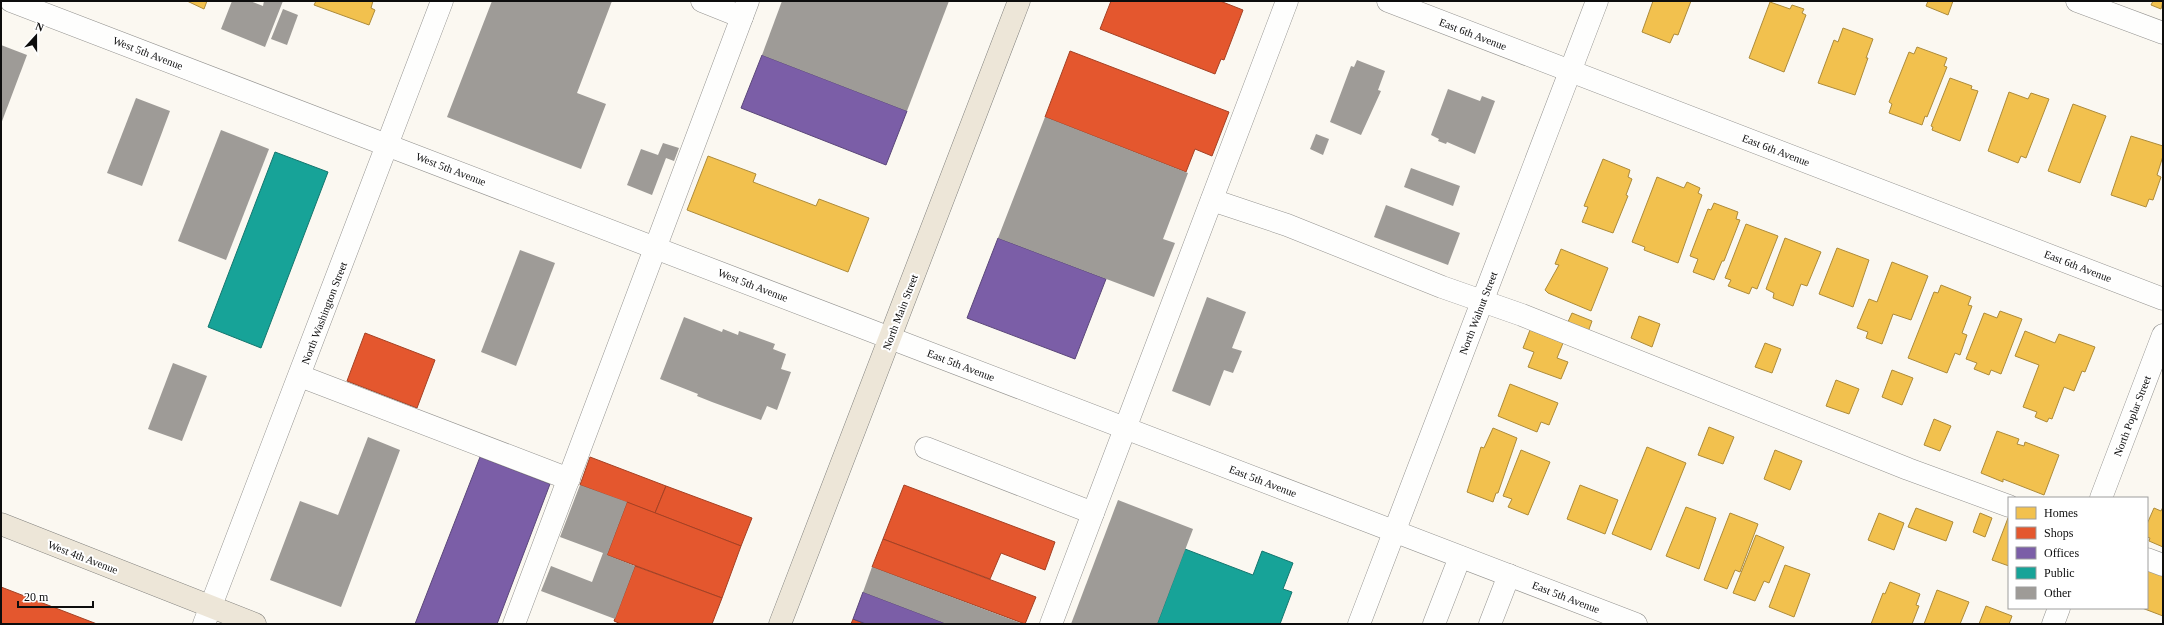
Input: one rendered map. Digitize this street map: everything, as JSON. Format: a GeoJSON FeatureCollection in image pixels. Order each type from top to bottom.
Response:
{"type":"FeatureCollection","features":[{"type":"Feature","properties":{"kind":"main road","name":"North Main Street"},"geometry":{"type":"LineString","coordinates":[[780,624],[1019,1]]}},
{"type":"Feature","properties":{"kind":"main road","name":"West 4th Avenue"},"geometry":{"type":"LineString","coordinates":[[1,524],[208,615],[255,624]]}},
{"type":"Feature","properties":{"kind":"street","name":"West 5th Avenue"},"geometry":{"type":"LineString","coordinates":[[11,1],[890,338]]}},
{"type":"Feature","properties":{"kind":"street","name":"North Washington Street"},"geometry":{"type":"LineString","coordinates":[[208,615],[442,1]]}},
{"type":"Feature","properties":{"kind":"street"},"geometry":{"type":"LineString","coordinates":[[514,624],[745,9],[702,1]]}},
{"type":"Feature","properties":{"kind":"street"},"geometry":{"type":"LineString","coordinates":[[1051,624],[1288,1]]}},
{"type":"Feature","properties":{"kind":"street","name":"East 6th Avenue"},"geometry":{"type":"LineString","coordinates":[[1388,1],[2163,299]]}},
{"type":"Feature","properties":{"kind":"street","name":"North Walnut Street"},"geometry":{"type":"LineString","coordinates":[[1359,624],[1597,1]]}},
{"type":"Feature","properties":{"kind":"street"},"geometry":{"type":"LineString","coordinates":[[2077,1],[2163,33]]}},
{"type":"Feature","properties":{"kind":"street"},"geometry":{"type":"LineString","coordinates":[[1212,200],[1287,225],[1908,469],[2008,506]]}},
{"type":"Feature","properties":{"kind":"street","name":"North Poplar Street"},"geometry":{"type":"LineString","coordinates":[[2101,497],[2163,335]]}},
{"type":"Feature","properties":{"kind":"street","name":"East 5th Avenue"},"geometry":{"type":"LineString","coordinates":[[890,338],[1636,624]]}},
{"type":"Feature","properties":{"kind":"street"},"geometry":{"type":"LineString","coordinates":[[300,376],[568,479]]}},
{"type":"Feature","properties":{"kind":"street"},"geometry":{"type":"LineString","coordinates":[[926,448],[1093,513]]}},
{"type":"Feature","properties":{"kind":"street"},"geometry":{"type":"LineString","coordinates":[[1434,624],[1460,557]]}},
{"type":"Feature","properties":{"kind":"street"},"geometry":{"type":"LineString","coordinates":[[2148,559],[2163,565]]}},
{"type":"Feature","properties":{"kind":"street"},"geometry":{"type":"LineString","coordinates":[[1490,624],[1509,575]]}},
{"type":"Feature","properties":{"kind":"street"},"geometry":{"type":"LineString","coordinates":[[2053,624],[2059,609]]}},
{"type":"Feature","properties":{"kind":"building: Homes"},"geometry":{"type":"Polygon","coordinates":[[[187,1],[207,1],[204,9],[187,1]]]}},
{"type":"Feature","properties":{"kind":"building: Homes"},"geometry":{"type":"Polygon","coordinates":[[[316,1],[373,1],[371,8],[375,10],[369,25],[314,5],[316,1]]]}},
{"type":"Feature","properties":{"kind":"building: Homes"},"geometry":{"type":"Polygon","coordinates":[[[1653,1],[1691,1],[1678,35],[1674,34],[1670,43],[1642,32],[1653,1]]]}},
{"type":"Feature","properties":{"kind":"building: Homes"},"geometry":{"type":"Polygon","coordinates":[[[1928,1],[1953,1],[1948,15],[1926,6],[1928,1]]]}},
{"type":"Feature","properties":{"kind":"building: Homes"},"geometry":{"type":"Polygon","coordinates":[[[2153,1],[2163,1],[2161,9],[2151,5],[2153,1]]]}},
{"type":"Feature","properties":{"kind":"building: Homes"},"geometry":{"type":"Polygon","coordinates":[[[1770,2],[1790,9],[1792,5],[1804,9],[1802,13],[1806,15],[1784,72],[1749,58],[1770,2]]]}},
{"type":"Feature","properties":{"kind":"building: Homes"},"geometry":{"type":"Polygon","coordinates":[[[1843,28],[1873,39],[1855,95],[1818,83],[1834,40],[1838,42],[1843,28]]]}},
{"type":"Feature","properties":{"kind":"building: Homes"},"geometry":{"type":"Polygon","coordinates":[[[1917,47],[1947,58],[1944,66],[1947,67],[1927,117],[1925,116],[1922,125],[1889,113],[1892,104],[1889,102],[1909,52],[1914,54],[1917,47]]]}},
{"type":"Feature","properties":{"kind":"building: Homes"},"geometry":{"type":"Polygon","coordinates":[[[1950,78],[1972,86],[1971,89],[1978,91],[1960,141],[1932,130],[1933,127],[1931,126],[1950,78]]]}},
{"type":"Feature","properties":{"kind":"building: Homes"},"geometry":{"type":"Polygon","coordinates":[[[2009,92],[2028,99],[2031,93],[2049,99],[2026,158],[2021,156],[2018,163],[1988,151],[2009,92]]]}},
{"type":"Feature","properties":{"kind":"building: Homes"},"geometry":{"type":"Polygon","coordinates":[[[2073,104],[2106,116],[2080,183],[2048,171],[2073,104]]]}},
{"type":"Feature","properties":{"kind":"building: Homes"},"geometry":{"type":"Polygon","coordinates":[[[2131,136],[2163,146],[2163,156],[2157,175],[2161,177],[2153,200],[2149,199],[2146,207],[2111,195],[2131,136]]]}},
{"type":"Feature","properties":{"kind":"building: Homes"},"geometry":{"type":"Polygon","coordinates":[[[708,156],[756,174],[753,182],[816,206],[819,199],[869,218],[848,272],[687,210],[708,156]]]}},
{"type":"Feature","properties":{"kind":"building: Homes"},"geometry":{"type":"Polygon","coordinates":[[[1603,159],[1630,170],[1628,177],[1632,179],[1626,195],[1628,196],[1613,233],[1582,222],[1588,207],[1584,206],[1603,159]]]}},
{"type":"Feature","properties":{"kind":"building: Homes"},"geometry":{"type":"Polygon","coordinates":[[[1657,177],[1684,188],[1687,182],[1700,188],[1698,193],[1702,195],[1678,263],[1644,250],[1645,247],[1632,242],[1657,177]]]}},
{"type":"Feature","properties":{"kind":"building: Homes"},"geometry":{"type":"Polygon","coordinates":[[[1714,203],[1738,212],[1736,219],[1740,220],[1724,261],[1722,261],[1714,280],[1693,272],[1698,259],[1690,256],[1708,209],[1711,210],[1714,203]]]}},
{"type":"Feature","properties":{"kind":"building: Homes"},"geometry":{"type":"Polygon","coordinates":[[[1746,224],[1778,236],[1757,289],[1752,287],[1749,294],[1728,286],[1731,280],[1725,278],[1746,224]]]}},
{"type":"Feature","properties":{"kind":"building: Homes"},"geometry":{"type":"Polygon","coordinates":[[[1785,238],[1821,252],[1807,286],[1801,284],[1793,306],[1773,298],[1774,293],[1766,289],[1785,238]]]}},
{"type":"Feature","properties":{"kind":"building: Homes"},"geometry":{"type":"Polygon","coordinates":[[[1837,248],[1869,260],[1853,307],[1819,294],[1837,248]]]}},
{"type":"Feature","properties":{"kind":"building: Homes"},"geometry":{"type":"Polygon","coordinates":[[[1561,249],[1608,268],[1591,311],[1548,293],[1545,290],[1559,265],[1555,264],[1561,249]]]}},
{"type":"Feature","properties":{"kind":"building: Homes"},"geometry":{"type":"Polygon","coordinates":[[[1892,262],[1928,276],[1911,320],[1893,314],[1882,344],[1866,338],[1868,332],[1857,328],[1869,299],[1877,302],[1892,262]]]}},
{"type":"Feature","properties":{"kind":"building: Homes"},"geometry":{"type":"Polygon","coordinates":[[[1941,285],[1971,297],[1968,305],[1972,306],[1962,333],[1967,335],[1960,355],[1955,353],[1947,373],[1908,358],[1934,292],[1938,293],[1941,285]]]}},
{"type":"Feature","properties":{"kind":"building: Homes"},"geometry":{"type":"Polygon","coordinates":[[[2000,311],[2022,319],[2001,374],[1991,370],[1989,375],[1974,369],[1977,363],[1966,359],[1984,313],[1997,318],[2000,311]]]}},
{"type":"Feature","properties":{"kind":"building: Homes"},"geometry":{"type":"Polygon","coordinates":[[[1572,313],[1592,321],[1588,332],[1567,324],[1572,313]]]}},
{"type":"Feature","properties":{"kind":"building: Homes"},"geometry":{"type":"Polygon","coordinates":[[[1639,316],[1660,324],[1652,347],[1631,338],[1639,316]]]}},
{"type":"Feature","properties":{"kind":"building: Homes"},"geometry":{"type":"Polygon","coordinates":[[[1530,330],[1563,343],[1557,358],[1568,362],[1561,379],[1528,367],[1534,352],[1523,348],[1530,330]]]}},
{"type":"Feature","properties":{"kind":"building: Homes"},"geometry":{"type":"Polygon","coordinates":[[[2025,331],[2055,343],[2059,334],[2095,347],[2085,372],[2082,371],[2074,391],[2064,387],[2052,419],[2049,418],[2047,422],[2035,417],[2037,412],[2023,407],[2039,365],[2015,356],[2025,331]]]}},
{"type":"Feature","properties":{"kind":"building: Homes"},"geometry":{"type":"Polygon","coordinates":[[[1765,343],[1781,349],[1772,373],[1755,367],[1765,343]]]}},
{"type":"Feature","properties":{"kind":"building: Homes"},"geometry":{"type":"Polygon","coordinates":[[[1892,370],[1913,378],[1902,405],[1882,397],[1892,370]]]}},
{"type":"Feature","properties":{"kind":"building: Homes"},"geometry":{"type":"Polygon","coordinates":[[[1836,380],[1859,389],[1849,414],[1826,406],[1836,380]]]}},
{"type":"Feature","properties":{"kind":"building: Homes"},"geometry":{"type":"Polygon","coordinates":[[[1510,384],[1558,403],[1549,425],[1541,422],[1537,432],[1498,416],[1510,384]]]}},
{"type":"Feature","properties":{"kind":"building: Homes"},"geometry":{"type":"Polygon","coordinates":[[[1934,419],[1951,426],[1940,451],[1924,445],[1934,419]]]}},
{"type":"Feature","properties":{"kind":"building: Homes"},"geometry":{"type":"Polygon","coordinates":[[[1709,427],[1734,437],[1723,464],[1698,455],[1709,427]]]}},
{"type":"Feature","properties":{"kind":"building: Homes"},"geometry":{"type":"Polygon","coordinates":[[[1493,428],[1517,438],[1498,493],[1496,493],[1493,502],[1467,492],[1481,447],[1484,448],[1493,428]]]}},
{"type":"Feature","properties":{"kind":"building: Homes"},"geometry":{"type":"Polygon","coordinates":[[[1997,431],[2019,439],[2017,444],[2024,446],[2025,442],[2059,455],[2044,495],[2003,479],[2003,482],[1981,473],[1997,431]]]}},
{"type":"Feature","properties":{"kind":"building: Homes"},"geometry":{"type":"Polygon","coordinates":[[[1647,447],[1686,463],[1651,550],[1612,534],[1647,447]]]}},
{"type":"Feature","properties":{"kind":"building: Homes"},"geometry":{"type":"Polygon","coordinates":[[[1521,450],[1550,462],[1528,515],[1508,507],[1512,499],[1503,496],[1521,450]]]}},
{"type":"Feature","properties":{"kind":"building: Homes"},"geometry":{"type":"Polygon","coordinates":[[[1775,450],[1802,461],[1790,490],[1764,479],[1775,450]]]}},
{"type":"Feature","properties":{"kind":"building: Homes"},"geometry":{"type":"Polygon","coordinates":[[[1580,485],[1618,500],[1605,534],[1567,519],[1580,485]]]}},
{"type":"Feature","properties":{"kind":"building: Homes"},"geometry":{"type":"Polygon","coordinates":[[[1686,507],[1716,518],[1699,569],[1666,556],[1686,507]]]}},
{"type":"Feature","properties":{"kind":"building: Homes"},"geometry":{"type":"Polygon","coordinates":[[[2163,507],[2163,547],[2149,541],[2150,538],[2148,537],[2148,522],[2154,508],[2161,511],[2163,507]]]}},
{"type":"Feature","properties":{"kind":"building: Homes"},"geometry":{"type":"Polygon","coordinates":[[[1916,508],[1953,522],[1946,541],[1908,527],[1916,508]]]}},
{"type":"Feature","properties":{"kind":"building: Homes"},"geometry":{"type":"Polygon","coordinates":[[[1730,513],[1758,524],[1740,572],[1735,570],[1727,589],[1704,580],[1730,513]]]}},
{"type":"Feature","properties":{"kind":"building: Homes"},"geometry":{"type":"Polygon","coordinates":[[[1879,513],[1904,523],[1894,550],[1868,540],[1879,513]]]}},
{"type":"Feature","properties":{"kind":"building: Homes"},"geometry":{"type":"Polygon","coordinates":[[[1980,513],[1992,518],[1985,537],[1973,532],[1980,513]]]}},
{"type":"Feature","properties":{"kind":"building: Homes"},"geometry":{"type":"Polygon","coordinates":[[[2008,518],[2008,566],[1992,560],[2008,518]]]}},
{"type":"Feature","properties":{"kind":"building: Homes"},"geometry":{"type":"Polygon","coordinates":[[[1756,535],[1784,547],[1769,583],[1764,581],[1755,601],[1733,593],[1756,535]]]}},
{"type":"Feature","properties":{"kind":"building: Homes"},"geometry":{"type":"Polygon","coordinates":[[[1785,565],[1810,574],[1794,617],[1769,607],[1785,565]]]}},
{"type":"Feature","properties":{"kind":"building: Homes"},"geometry":{"type":"Polygon","coordinates":[[[2148,570],[2163,576],[2163,616],[2145,609],[2148,609],[2148,570]]]}},
{"type":"Feature","properties":{"kind":"building: Homes"},"geometry":{"type":"Polygon","coordinates":[[[1890,582],[1920,594],[1916,605],[1919,606],[1912,624],[1871,624],[1883,593],[1885,594],[1890,582]]]}},
{"type":"Feature","properties":{"kind":"building: Homes"},"geometry":{"type":"Polygon","coordinates":[[[1937,590],[1969,602],[1960,624],[1924,624],[1937,590]]]}},
{"type":"Feature","properties":{"kind":"building: Homes"},"geometry":{"type":"Polygon","coordinates":[[[1986,606],[2012,616],[2009,624],[1979,624],[1986,606]]]}},
{"type":"Feature","properties":{"kind":"building: Shops"},"geometry":{"type":"Polygon","coordinates":[[[1111,1],[1220,1],[1243,10],[1224,60],[1221,59],[1215,74],[1100,29],[1111,1]]]}},
{"type":"Feature","properties":{"kind":"building: Shops"},"geometry":{"type":"Polygon","coordinates":[[[1070,51],[1229,112],[1212,156],[1195,149],[1186,172],[1045,117],[1070,51]]]}},
{"type":"Feature","properties":{"kind":"building: Shops"},"geometry":{"type":"Polygon","coordinates":[[[365,333],[435,360],[417,408],[347,381],[365,333]]]}},
{"type":"Feature","properties":{"kind":"building: Shops"},"geometry":{"type":"Polygon","coordinates":[[[590,457],[666,486],[655,513],[580,485],[590,457]]]}},
{"type":"Feature","properties":{"kind":"building: Shops"},"geometry":{"type":"Polygon","coordinates":[[[904,485],[1055,542],[1045,570],[1001,553],[990,579],[883,539],[904,485]]]}},
{"type":"Feature","properties":{"kind":"building: Shops"},"geometry":{"type":"Polygon","coordinates":[[[666,486],[752,518],[741,546],[655,513],[666,486]]]}},
{"type":"Feature","properties":{"kind":"building: Shops"},"geometry":{"type":"Polygon","coordinates":[[[627,502],[741,546],[722,598],[607,555],[627,502]]]}},
{"type":"Feature","properties":{"kind":"building: Shops"},"geometry":{"type":"Polygon","coordinates":[[[883,539],[1036,597],[1025,624],[872,567],[883,539]]]}},
{"type":"Feature","properties":{"kind":"building: Shops"},"geometry":{"type":"Polygon","coordinates":[[[635,566],[722,598],[712,624],[621,624],[614,621],[635,566]]]}},
{"type":"Feature","properties":{"kind":"building: Shops"},"geometry":{"type":"Polygon","coordinates":[[[1,587],[97,624],[1,624],[1,587]]]}},
{"type":"Feature","properties":{"kind":"building: Shops"},"geometry":{"type":"Polygon","coordinates":[[[853,619],[866,624],[851,624],[853,619]]]}},
{"type":"Feature","properties":{"kind":"building: Offices"},"geometry":{"type":"Polygon","coordinates":[[[762,55],[907,111],[886,165],[741,108],[762,55]]]}},
{"type":"Feature","properties":{"kind":"building: Offices"},"geometry":{"type":"Polygon","coordinates":[[[998,238],[1106,279],[1075,359],[967,318],[998,238]]]}},
{"type":"Feature","properties":{"kind":"building: Offices"},"geometry":{"type":"Polygon","coordinates":[[[480,457],[550,484],[497,624],[415,624],[480,457]]]}},
{"type":"Feature","properties":{"kind":"building: Offices"},"geometry":{"type":"Polygon","coordinates":[[[863,592],[947,624],[866,624],[853,619],[863,592]]]}},
{"type":"Feature","properties":{"kind":"building: Public"},"geometry":{"type":"Polygon","coordinates":[[[275,152],[328,172],[261,348],[208,327],[275,152]]]}},
{"type":"Feature","properties":{"kind":"building: Public"},"geometry":{"type":"Polygon","coordinates":[[[1185,549],[1253,575],[1262,551],[1293,563],[1283,589],[1292,592],[1280,624],[1157,624],[1185,549]]]}},
{"type":"Feature","properties":{"kind":"building: Other"},"geometry":{"type":"Polygon","coordinates":[[[232,1],[250,1],[263,6],[264,1],[283,1],[265,47],[221,29],[232,1]]]}},
{"type":"Feature","properties":{"kind":"building: Other"},"geometry":{"type":"Polygon","coordinates":[[[492,1],[612,1],[577,93],[606,104],[581,169],[447,117],[492,1]]]}},
{"type":"Feature","properties":{"kind":"building: Other"},"geometry":{"type":"Polygon","coordinates":[[[782,1],[949,1],[907,111],[762,55],[782,1]]]}},
{"type":"Feature","properties":{"kind":"building: Other"},"geometry":{"type":"Polygon","coordinates":[[[283,9],[298,15],[287,45],[271,39],[283,9]]]}},
{"type":"Feature","properties":{"kind":"building: Other"},"geometry":{"type":"Polygon","coordinates":[[[1,45],[27,55],[1,124],[1,45]]]}},
{"type":"Feature","properties":{"kind":"building: Other"},"geometry":{"type":"Polygon","coordinates":[[[1357,60],[1385,71],[1378,90],[1381,91],[1361,135],[1330,122],[1351,66],[1354,67],[1357,60]]]}},
{"type":"Feature","properties":{"kind":"building: Other"},"geometry":{"type":"Polygon","coordinates":[[[1448,89],[1480,101],[1482,96],[1495,101],[1475,154],[1447,142],[1446,144],[1438,141],[1439,139],[1431,135],[1448,89]]]}},
{"type":"Feature","properties":{"kind":"building: Other"},"geometry":{"type":"Polygon","coordinates":[[[136,98],[170,111],[142,186],[107,173],[136,98]]]}},
{"type":"Feature","properties":{"kind":"building: Other"},"geometry":{"type":"Polygon","coordinates":[[[1045,117],[1188,173],[1163,239],[1175,243],[1154,297],[998,238],[1045,117]]]}},
{"type":"Feature","properties":{"kind":"building: Other"},"geometry":{"type":"Polygon","coordinates":[[[221,130],[269,149],[226,260],[178,241],[221,130]]]}},
{"type":"Feature","properties":{"kind":"building: Other"},"geometry":{"type":"Polygon","coordinates":[[[1316,134],[1329,139],[1323,155],[1310,149],[1316,134]]]}},
{"type":"Feature","properties":{"kind":"building: Other"},"geometry":{"type":"Polygon","coordinates":[[[663,143],[679,148],[674,161],[666,158],[652,195],[627,185],[641,149],[658,155],[663,143]]]}},
{"type":"Feature","properties":{"kind":"building: Other"},"geometry":{"type":"Polygon","coordinates":[[[1411,168],[1460,186],[1453,206],[1404,187],[1411,168]]]}},
{"type":"Feature","properties":{"kind":"building: Other"},"geometry":{"type":"Polygon","coordinates":[[[1386,205],[1460,233],[1448,265],[1374,237],[1386,205]]]}},
{"type":"Feature","properties":{"kind":"building: Other"},"geometry":{"type":"Polygon","coordinates":[[[520,250],[555,263],[516,366],[481,352],[520,250]]]}},
{"type":"Feature","properties":{"kind":"building: Other"},"geometry":{"type":"Polygon","coordinates":[[[1207,297],[1246,312],[1232,348],[1242,351],[1233,373],[1224,370],[1210,406],[1172,391],[1207,297]]]}},
{"type":"Feature","properties":{"kind":"building: Other"},"geometry":{"type":"Polygon","coordinates":[[[684,317],[722,332],[723,329],[738,335],[739,331],[775,344],[773,349],[786,354],[781,369],[791,372],[777,410],[767,406],[761,420],[697,396],[698,394],[660,379],[684,317]]]}},
{"type":"Feature","properties":{"kind":"building: Other"},"geometry":{"type":"Polygon","coordinates":[[[173,363],[207,376],[182,441],[148,429],[173,363]]]}},
{"type":"Feature","properties":{"kind":"building: Other"},"geometry":{"type":"Polygon","coordinates":[[[368,437],[400,450],[341,607],[270,580],[300,501],[338,515],[368,437]]]}},
{"type":"Feature","properties":{"kind":"building: Other"},"geometry":{"type":"Polygon","coordinates":[[[580,485],[627,502],[607,555],[635,566],[615,619],[541,591],[551,566],[592,582],[603,553],[560,537],[580,485]]]}},
{"type":"Feature","properties":{"kind":"building: Other"},"geometry":{"type":"Polygon","coordinates":[[[1118,500],[1193,529],[1157,624],[1071,624],[1118,500]]]}},
{"type":"Feature","properties":{"kind":"building: Other"},"geometry":{"type":"Polygon","coordinates":[[[872,567],[1023,624],[947,624],[863,592],[872,567]]]}}]}
